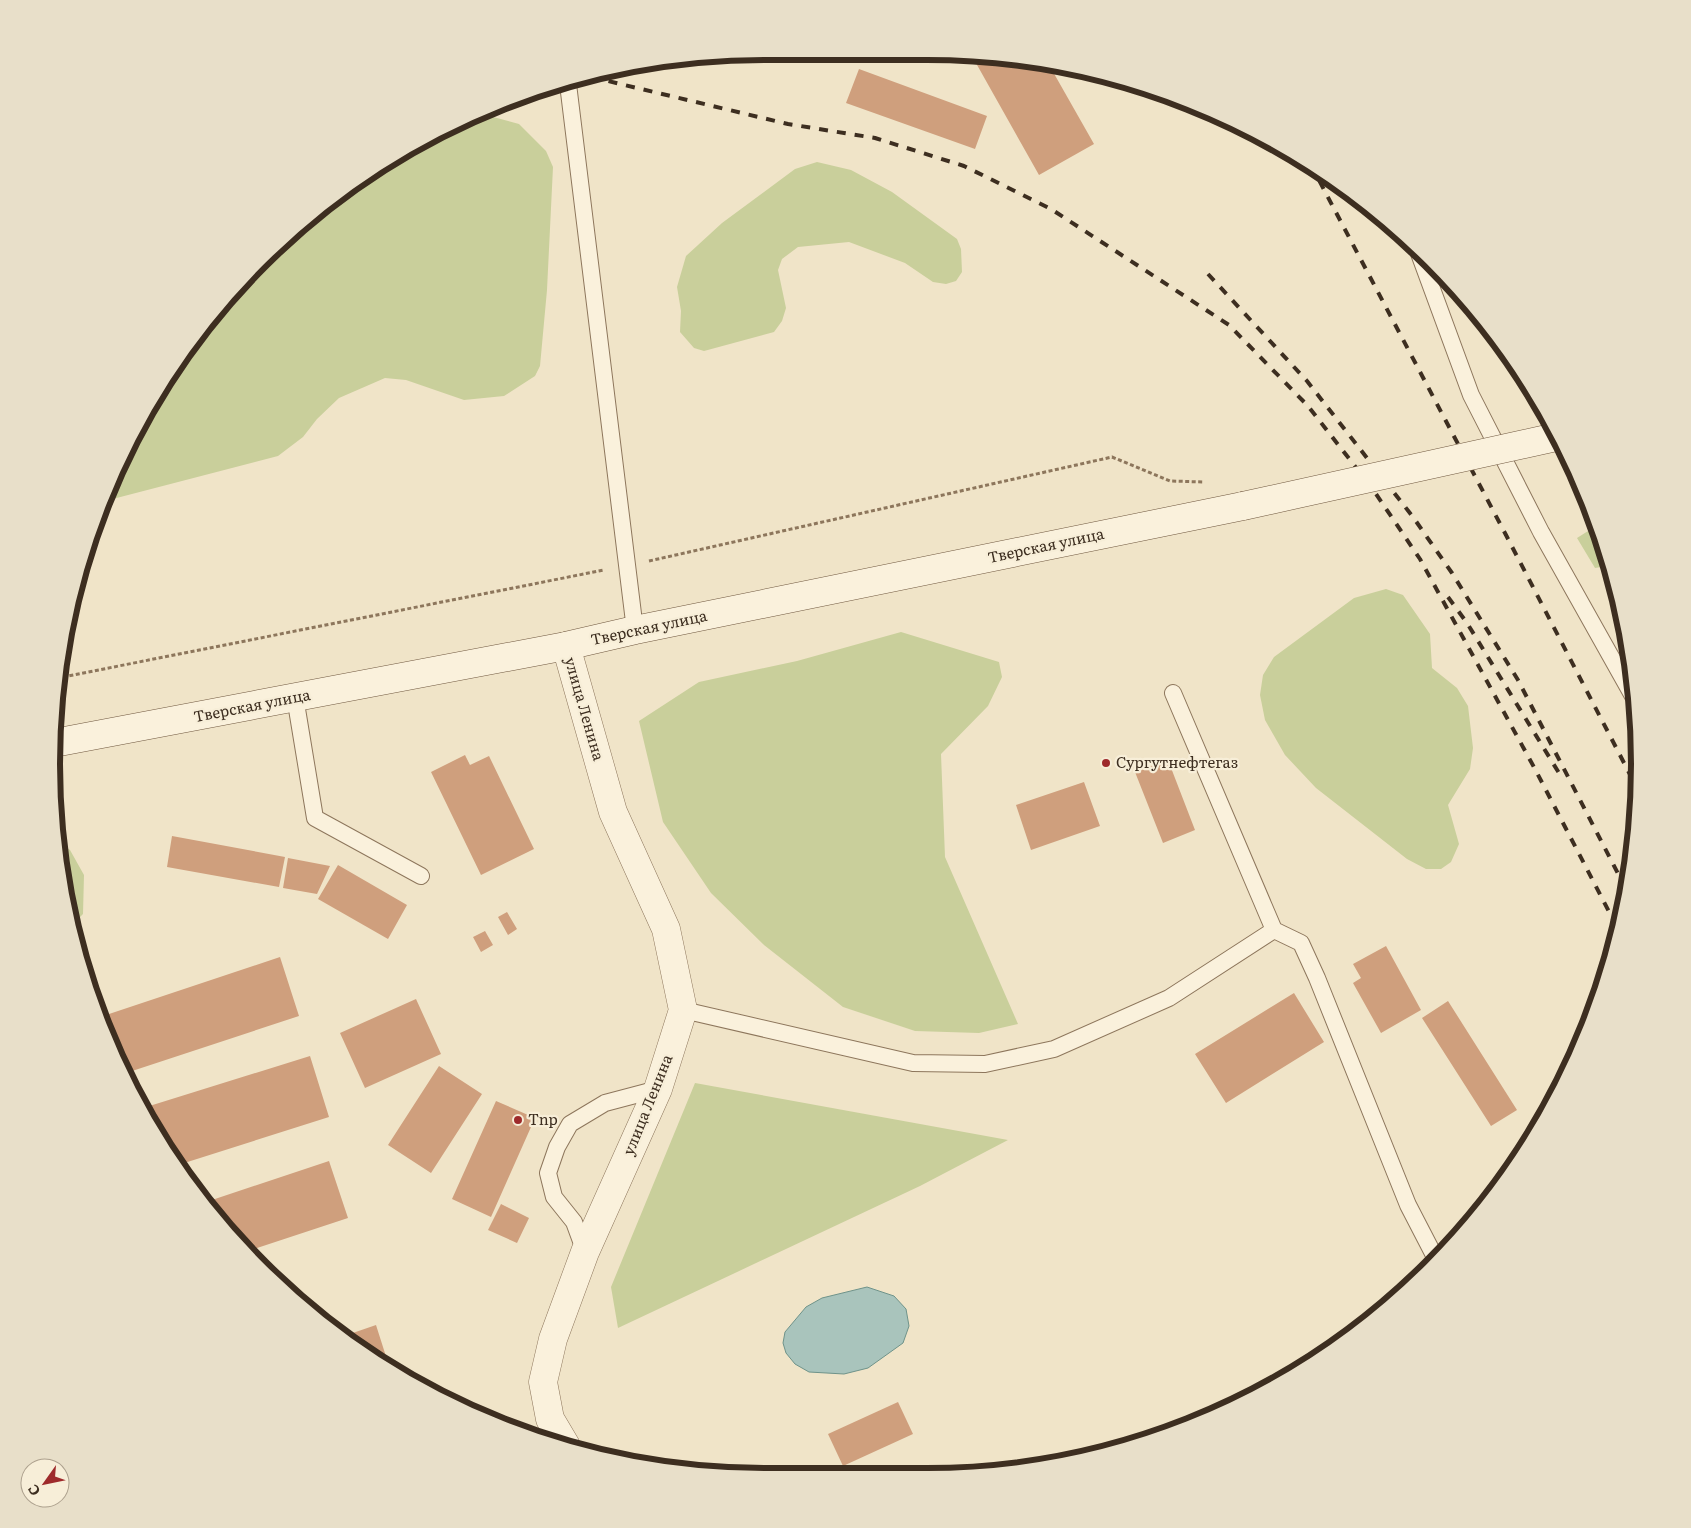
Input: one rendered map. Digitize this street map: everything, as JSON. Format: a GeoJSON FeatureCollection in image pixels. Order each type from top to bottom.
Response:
{"type":"FeatureCollection","features":[{"type":"Feature","properties":{"kind":"main road","name":"Тверская улица"},"geometry":{"type":"LineString","coordinates":[[61,742],[566,646],[635,630],[1243,506],[1550,438]]}},
{"type":"Feature","properties":{"kind":"main road","name":"улица Ленина"},"geometry":{"type":"LineString","coordinates":[[561,1438],[550,1419],[543,1382],[553,1339],[585,1252],[658,1089],[683,1010],[666,929],[613,812],[566,646]]}},
{"type":"Feature","properties":{"kind":"lane"},"geometry":{"type":"LineString","coordinates":[[568,88],[635,630]]}},
{"type":"Feature","properties":{"kind":"lane"},"geometry":{"type":"LineString","coordinates":[[1423,264],[1471,396],[1541,532],[1626,684]]}},
{"type":"Feature","properties":{"kind":"lane"},"geometry":{"type":"LineString","coordinates":[[1173,693],[1274,930],[1302,943],[1408,1205],[1432,1254]]}},
{"type":"Feature","properties":{"kind":"lane"},"geometry":{"type":"LineString","coordinates":[[295,698],[315,818],[421,876]]}},
{"type":"Feature","properties":{"kind":"lane"},"geometry":{"type":"LineString","coordinates":[[683,1010],[913,1063],[985,1064],[1054,1050],[1169,998],[1274,930]]}},
{"type":"Feature","properties":{"kind":"lane"},"geometry":{"type":"LineString","coordinates":[[585,1252],[574,1222],[554,1197],[548,1173],[557,1147],[570,1124],[605,1103],[658,1089]]}},
{"type":"Feature","properties":{"kind":"green space"},"geometry":{"type":"Polygon","coordinates":[[[490,116],[519,124],[546,151],[553,167],[547,290],[540,366],[535,376],[504,396],[464,400],[406,380],[385,378],[339,398],[317,419],[303,437],[278,456],[112,499],[154,412],[179,373],[205,335],[266,266],[335,205],[412,154],[490,116]]]}},
{"type":"Feature","properties":{"kind":"green space"},"geometry":{"type":"Polygon","coordinates":[[[817,162],[851,170],[892,192],[957,239],[961,249],[962,272],[956,281],[946,284],[933,282],[905,263],[849,242],[798,247],[782,259],[778,270],[786,308],[782,321],[774,332],[704,351],[694,348],[680,332],[681,311],[677,287],[686,256],[722,223],[795,169],[817,162]]]}},
{"type":"Feature","properties":{"kind":"green space"},"geometry":{"type":"Polygon","coordinates":[[[1591,529],[1603,567],[1595,568],[1577,538],[1591,529]]]}},
{"type":"Feature","properties":{"kind":"green space"},"geometry":{"type":"Polygon","coordinates":[[[1386,589],[1403,595],[1430,634],[1432,668],[1457,688],[1468,706],[1473,748],[1470,769],[1448,805],[1459,844],[1451,862],[1441,869],[1426,869],[1407,859],[1316,788],[1285,755],[1265,720],[1260,695],[1263,675],[1274,657],[1354,598],[1386,589]]]}},
{"type":"Feature","properties":{"kind":"green space"},"geometry":{"type":"Polygon","coordinates":[[[901,632],[999,662],[1002,677],[988,706],[941,754],[945,857],[1018,1024],[979,1033],[915,1031],[843,1007],[764,945],[711,893],[663,822],[639,721],[699,682],[797,661],[901,632]]]}},
{"type":"Feature","properties":{"kind":"green space"},"geometry":{"type":"Polygon","coordinates":[[[65,846],[70,850],[84,875],[83,914],[78,919],[65,846]]]}},
{"type":"Feature","properties":{"kind":"green space"},"geometry":{"type":"Polygon","coordinates":[[[695,1083],[1008,1140],[920,1186],[618,1328],[611,1287],[695,1083]]]}},
{"type":"Feature","properties":{"kind":"water"},"geometry":{"type":"Polygon","coordinates":[[[867,1287],[894,1296],[906,1309],[909,1326],[903,1343],[868,1368],[844,1374],[809,1372],[795,1364],[786,1353],[783,1343],[785,1332],[806,1307],[822,1298],[867,1287]]]}},
{"type":"Feature","properties":{"kind":"building"},"geometry":{"type":"Polygon","coordinates":[[[976,62],[1019,66],[1053,72],[1094,144],[1039,175],[976,62]]]}},
{"type":"Feature","properties":{"kind":"building"},"geometry":{"type":"Polygon","coordinates":[[[859,69],[987,116],[975,149],[846,103],[859,69]]]}},
{"type":"Feature","properties":{"kind":"building"},"geometry":{"type":"Polygon","coordinates":[[[465,755],[470,765],[489,756],[534,849],[481,875],[431,772],[465,755]]]}},
{"type":"Feature","properties":{"kind":"building"},"geometry":{"type":"Polygon","coordinates":[[[1168,760],[1195,830],[1163,843],[1135,772],[1168,760]]]}},
{"type":"Feature","properties":{"kind":"building"},"geometry":{"type":"Polygon","coordinates":[[[1084,782],[1100,826],[1031,850],[1016,805],[1084,782]]]}},
{"type":"Feature","properties":{"kind":"building"},"geometry":{"type":"Polygon","coordinates":[[[172,836],[285,857],[279,887],[167,867],[172,836]]]}},
{"type":"Feature","properties":{"kind":"building"},"geometry":{"type":"Polygon","coordinates":[[[288,858],[330,866],[317,894],[283,888],[288,858]]]}},
{"type":"Feature","properties":{"kind":"building"},"geometry":{"type":"Polygon","coordinates":[[[338,865],[407,905],[388,939],[318,899],[338,865]]]}},
{"type":"Feature","properties":{"kind":"building"},"geometry":{"type":"Polygon","coordinates":[[[507,912],[517,929],[508,935],[498,917],[507,912]]]}},
{"type":"Feature","properties":{"kind":"building"},"geometry":{"type":"Polygon","coordinates":[[[485,931],[493,945],[481,952],[473,937],[485,931]]]}},
{"type":"Feature","properties":{"kind":"building"},"geometry":{"type":"Polygon","coordinates":[[[1386,946],[1421,1010],[1381,1033],[1353,983],[1361,978],[1353,964],[1386,946]]]}},
{"type":"Feature","properties":{"kind":"building"},"geometry":{"type":"Polygon","coordinates":[[[280,957],[299,1016],[131,1071],[107,1015],[280,957]]]}},
{"type":"Feature","properties":{"kind":"building"},"geometry":{"type":"Polygon","coordinates":[[[1294,993],[1324,1042],[1226,1103],[1195,1054],[1294,993]]]}},
{"type":"Feature","properties":{"kind":"building"},"geometry":{"type":"Polygon","coordinates":[[[416,999],[441,1054],[365,1088],[340,1033],[416,999]]]}},
{"type":"Feature","properties":{"kind":"building"},"geometry":{"type":"Polygon","coordinates":[[[1448,1001],[1517,1110],[1491,1126],[1422,1018],[1448,1001]]]}},
{"type":"Feature","properties":{"kind":"building"},"geometry":{"type":"Polygon","coordinates":[[[310,1056],[329,1117],[184,1163],[149,1106],[310,1056]]]}},
{"type":"Feature","properties":{"kind":"building"},"geometry":{"type":"Polygon","coordinates":[[[439,1066],[482,1094],[431,1173],[388,1145],[439,1066]]]}},
{"type":"Feature","properties":{"kind":"building"},"geometry":{"type":"Polygon","coordinates":[[[496,1101],[535,1118],[491,1217],[452,1199],[496,1101]]]}},
{"type":"Feature","properties":{"kind":"building"},"geometry":{"type":"Polygon","coordinates":[[[329,1161],[348,1218],[254,1249],[211,1200],[329,1161]]]}},
{"type":"Feature","properties":{"kind":"building"},"geometry":{"type":"Polygon","coordinates":[[[501,1204],[529,1218],[517,1243],[488,1230],[501,1204]]]}},
{"type":"Feature","properties":{"kind":"building"},"geometry":{"type":"Polygon","coordinates":[[[376,1325],[386,1358],[373,1349],[351,1334],[376,1325]]]}},
{"type":"Feature","properties":{"kind":"building"},"geometry":{"type":"Polygon","coordinates":[[[898,1402],[913,1434],[843,1466],[828,1434],[898,1402]]]}},
{"type":"Feature","properties":{"kind":"railway"},"geometry":{"type":"LineString","coordinates":[[602,80],[788,124],[875,138],[964,166],[1051,209],[1229,325],[1308,406],[1372,488],[1420,559],[1535,769],[1613,919]]}},
{"type":"Feature","properties":{"kind":"railway"},"geometry":{"type":"LineString","coordinates":[[1319,179],[1631,775]]}},
{"type":"Feature","properties":{"kind":"railway"},"geometry":{"type":"LineString","coordinates":[[1208,274],[1307,381],[1413,517],[1452,573],[1518,680],[1621,879]]}},
{"type":"Feature","properties":{"kind":"railway"},"geometry":{"type":"LineString","coordinates":[[1448,597],[1467,623],[1559,773]]}},
{"type":"Feature","properties":{"kind":"place","name":"Сургутнефтегаз"},"geometry":{"type":"Point","coordinates":[1106,763]}},
{"type":"Feature","properties":{"kind":"place","name":"Tnp"},"geometry":{"type":"Point","coordinates":[518,1120]}}]}
